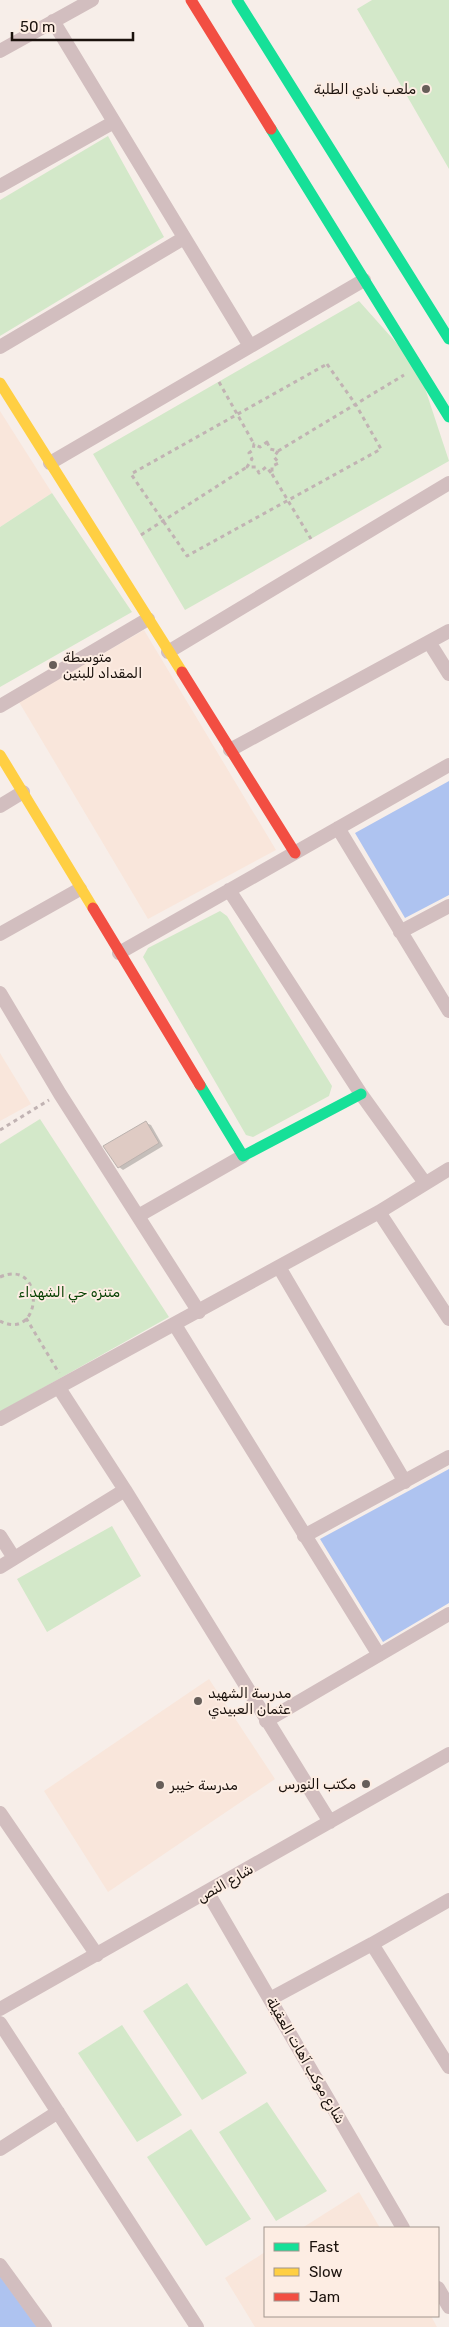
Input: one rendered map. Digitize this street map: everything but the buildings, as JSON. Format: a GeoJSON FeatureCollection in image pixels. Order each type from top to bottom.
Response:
{"type":"FeatureCollection","features":[{"type":"Feature","properties":{"kind":"street"},"geometry":{"type":"LineString","coordinates":[[0,51],[92,0]]}},
{"type":"Feature","properties":{"kind":"street"},"geometry":{"type":"LineString","coordinates":[[191,0],[449,417]]}},
{"type":"Feature","properties":{"kind":"street"},"geometry":{"type":"LineString","coordinates":[[238,0],[449,339]]}},
{"type":"Feature","properties":{"kind":"street"},"geometry":{"type":"LineString","coordinates":[[53,22],[250,346]]}},
{"type":"Feature","properties":{"kind":"street"},"geometry":{"type":"LineString","coordinates":[[0,186],[114,122]]}},
{"type":"Feature","properties":{"kind":"street"},"geometry":{"type":"LineString","coordinates":[[0,347],[184,238]]}},
{"type":"Feature","properties":{"kind":"street"},"geometry":{"type":"LineString","coordinates":[[50,463],[364,280]]}},
{"type":"Feature","properties":{"kind":"street"},"geometry":{"type":"LineString","coordinates":[[0,383],[294,853]]}},
{"type":"Feature","properties":{"kind":"street"},"geometry":{"type":"LineString","coordinates":[[168,652],[449,483]]}},
{"type":"Feature","properties":{"kind":"street"},"geometry":{"type":"LineString","coordinates":[[0,706],[148,619]]}},
{"type":"Feature","properties":{"kind":"street"},"geometry":{"type":"LineString","coordinates":[[230,750],[449,631]]}},
{"type":"Feature","properties":{"kind":"street"},"geometry":{"type":"LineString","coordinates":[[429,642],[449,674]]}},
{"type":"Feature","properties":{"kind":"street"},"geometry":{"type":"LineString","coordinates":[[0,755],[243,1156]]}},
{"type":"Feature","properties":{"kind":"street"},"geometry":{"type":"LineString","coordinates":[[119,953],[449,765]]}},
{"type":"Feature","properties":{"kind":"street"},"geometry":{"type":"LineString","coordinates":[[0,806],[23,792]]}},
{"type":"Feature","properties":{"kind":"street"},"geometry":{"type":"LineString","coordinates":[[338,828],[449,1011]]}},
{"type":"Feature","properties":{"kind":"street"},"geometry":{"type":"LineString","coordinates":[[0,934],[80,889]]}},
{"type":"Feature","properties":{"kind":"street"},"geometry":{"type":"LineString","coordinates":[[229,890],[361,1094],[425,1183]]}},
{"type":"Feature","properties":{"kind":"street"},"geometry":{"type":"LineString","coordinates":[[400,932],[449,906]]}},
{"type":"Feature","properties":{"kind":"street"},"geometry":{"type":"LineString","coordinates":[[0,993],[60,1094],[199,1312]]}},
{"type":"Feature","properties":{"kind":"street"},"geometry":{"type":"LineString","coordinates":[[138,1216],[243,1156],[361,1094]]}},
{"type":"Feature","properties":{"kind":"street"},"geometry":{"type":"LineString","coordinates":[[0,1420],[379,1212],[449,1169]]}},
{"type":"Feature","properties":{"kind":"street"},"geometry":{"type":"LineString","coordinates":[[379,1212],[443,1298],[449,1320]]}},
{"type":"Feature","properties":{"kind":"street"},"geometry":{"type":"LineString","coordinates":[[279,1267],[405,1482]]}},
{"type":"Feature","properties":{"kind":"street"},"geometry":{"type":"LineString","coordinates":[[175,1325],[379,1655]]}},
{"type":"Feature","properties":{"kind":"street"},"geometry":{"type":"LineString","coordinates":[[62,1386],[266,1721],[330,1822]]}},
{"type":"Feature","properties":{"kind":"street"},"geometry":{"type":"LineString","coordinates":[[304,1536],[449,1458]]}},
{"type":"Feature","properties":{"kind":"street"},"geometry":{"type":"LineString","coordinates":[[0,1567],[125,1490]]}},
{"type":"Feature","properties":{"kind":"street"},"geometry":{"type":"LineString","coordinates":[[0,1536],[14,1558]]}},
{"type":"Feature","properties":{"kind":"street"},"geometry":{"type":"LineString","coordinates":[[266,1721],[449,1614]]}},
{"type":"Feature","properties":{"kind":"street","name":"شارع النص"},"geometry":{"type":"LineString","coordinates":[[0,2009],[208,1893],[449,1754]]}},
{"type":"Feature","properties":{"kind":"street"},"geometry":{"type":"LineString","coordinates":[[0,1813],[97,1955]]}},
{"type":"Feature","properties":{"kind":"street","name":"شارع موكب آهات العقيلة"},"geometry":{"type":"LineString","coordinates":[[208,1893],[402,2227]]}},
{"type":"Feature","properties":{"kind":"street"},"geometry":{"type":"LineString","coordinates":[[270,1999],[449,1900]]}},
{"type":"Feature","properties":{"kind":"street"},"geometry":{"type":"LineString","coordinates":[[372,1944],[449,2067]]}},
{"type":"Feature","properties":{"kind":"street"},"geometry":{"type":"LineString","coordinates":[[0,2023],[197,2327]]}},
{"type":"Feature","properties":{"kind":"street"},"geometry":{"type":"LineString","coordinates":[[0,2149],[58,2112]]}},
{"type":"Feature","properties":{"kind":"street"},"geometry":{"type":"LineString","coordinates":[[0,2265],[45,2327]]}},
{"type":"Feature","properties":{"kind":"street"},"geometry":{"type":"LineString","coordinates":[[439,2290],[449,2307]]}},
{"type":"Feature","properties":{"kind":"path"},"geometry":{"type":"LineString","coordinates":[[327,364],[356,405],[381,449],[287,499],[187,556],[131,474],[237,414],[327,364]]}},
{"type":"Feature","properties":{"kind":"path"},"geometry":{"type":"LineString","coordinates":[[272,474],[272,466],[279,463],[274,457],[278,450],[418,367]]}},
{"type":"Feature","properties":{"kind":"path"},"geometry":{"type":"LineString","coordinates":[[219,382],[254,444],[260,447],[267,442],[270,449],[278,450]]}},
{"type":"Feature","properties":{"kind":"path"},"geometry":{"type":"LineString","coordinates":[[141,535],[247,467],[252,459],[249,453],[253,450],[254,444]]}},
{"type":"Feature","properties":{"kind":"path"},"geometry":{"type":"LineString","coordinates":[[247,467],[256,467],[260,473],[266,468],[272,474],[311,539]]}},
{"type":"Feature","properties":{"kind":"path"},"geometry":{"type":"LineString","coordinates":[[0,1130],[60,1094]]}},
{"type":"Feature","properties":{"kind":"path"},"geometry":{"type":"LineString","coordinates":[[0,1278],[18,1276],[30,1284],[34,1291],[34,1306],[26,1318],[12,1324],[0,1321]]}},
{"type":"Feature","properties":{"kind":"path"},"geometry":{"type":"LineString","coordinates":[[26,1318],[62,1386]]}},
{"type":"Feature","properties":{"kind":"shaded area"},"geometry":{"type":"Polygon","coordinates":[[[0,411],[52,493],[0,527],[0,411]]]}},
{"type":"Feature","properties":{"kind":"shaded area"},"geometry":{"type":"Polygon","coordinates":[[[144,630],[276,850],[148,919],[19,702],[144,630]]]}},
{"type":"Feature","properties":{"kind":"shaded area"},"geometry":{"type":"Polygon","coordinates":[[[0,1053],[31,1104],[0,1121],[0,1053]]]}},
{"type":"Feature","properties":{"kind":"shaded area","name":"مدرسة خيبر"},"geometry":{"type":"Polygon","coordinates":[[[209,1679],[275,1779],[108,1892],[44,1791],[209,1679]]]}},
{"type":"Feature","properties":{"kind":"shaded area"},"geometry":{"type":"Polygon","coordinates":[[[359,2192],[379,2227],[304,2227],[359,2192]]]}},
{"type":"Feature","properties":{"kind":"shaded area"},"geometry":{"type":"Polygon","coordinates":[[[264,2253],[264,2317],[432,2317],[437,2327],[255,2327],[225,2278],[264,2253]]]}},
{"type":"Feature","properties":{"kind":"green space","name":"ملعب نادي الطلبة"},"geometry":{"type":"Polygon","coordinates":[[[372,0],[449,0],[449,169],[357,9],[372,0]]]}},
{"type":"Feature","properties":{"kind":"green space"},"geometry":{"type":"Polygon","coordinates":[[[108,136],[164,237],[0,336],[0,200],[108,136]]]}},
{"type":"Feature","properties":{"kind":"green space"},"geometry":{"type":"Polygon","coordinates":[[[359,301],[418,367],[449,461],[185,610],[93,454],[359,301]]]}},
{"type":"Feature","properties":{"kind":"green space"},"geometry":{"type":"Polygon","coordinates":[[[52,493],[132,612],[0,687],[0,527],[52,493]]]}},
{"type":"Feature","properties":{"kind":"green space"},"geometry":{"type":"Polygon","coordinates":[[[220,911],[227,916],[332,1086],[329,1096],[253,1137],[246,1135],[143,957],[148,948],[220,911]]]}},
{"type":"Feature","properties":{"kind":"green space","name":"متنزه حي الشهداء"},"geometry":{"type":"Polygon","coordinates":[[[40,1119],[169,1317],[0,1412],[0,1144],[40,1119]]]}},
{"type":"Feature","properties":{"kind":"green space"},"geometry":{"type":"Polygon","coordinates":[[[112,1526],[141,1576],[47,1632],[17,1579],[112,1526]]]}},
{"type":"Feature","properties":{"kind":"green space"},"geometry":{"type":"Polygon","coordinates":[[[187,1983],[247,2073],[202,2100],[143,2011],[187,1983]]]}},
{"type":"Feature","properties":{"kind":"green space"},"geometry":{"type":"Polygon","coordinates":[[[122,2025],[182,2115],[137,2142],[78,2053],[122,2025]]]}},
{"type":"Feature","properties":{"kind":"green space"},"geometry":{"type":"Polygon","coordinates":[[[267,2102],[327,2191],[276,2221],[219,2132],[267,2102]]]}},
{"type":"Feature","properties":{"kind":"green space"},"geometry":{"type":"Polygon","coordinates":[[[191,2129],[251,2219],[206,2246],[147,2157],[191,2129]]]}},
{"type":"Feature","properties":{"kind":"water"},"geometry":{"type":"Polygon","coordinates":[[[449,781],[449,895],[405,918],[355,833],[449,781]]]}},
{"type":"Feature","properties":{"kind":"water"},"geometry":{"type":"Polygon","coordinates":[[[449,1469],[449,1603],[383,1642],[320,1539],[449,1469]]]}},
{"type":"Feature","properties":{"kind":"water"},"geometry":{"type":"Polygon","coordinates":[[[0,2276],[37,2327],[0,2327],[0,2276]]]}},
{"type":"Feature","properties":{"kind":"traffic: fast"},"geometry":{"type":"LineString","coordinates":[[237,0],[449,339]]}},
{"type":"Feature","properties":{"kind":"traffic: fast"},"geometry":{"type":"LineString","coordinates":[[271,129],[449,417]]}},
{"type":"Feature","properties":{"kind":"traffic: fast"},"geometry":{"type":"LineString","coordinates":[[200,1085],[243,1156],[361,1094]]}},
{"type":"Feature","properties":{"kind":"traffic: slow"},"geometry":{"type":"LineString","coordinates":[[0,383],[182,672]]}},
{"type":"Feature","properties":{"kind":"traffic: slow"},"geometry":{"type":"LineString","coordinates":[[0,755],[93,908]]}},
{"type":"Feature","properties":{"kind":"traffic: jam"},"geometry":{"type":"LineString","coordinates":[[191,0],[271,129]]}},
{"type":"Feature","properties":{"kind":"traffic: jam"},"geometry":{"type":"LineString","coordinates":[[182,672],[295,853]]}},
{"type":"Feature","properties":{"kind":"traffic: jam"},"geometry":{"type":"LineString","coordinates":[[93,908],[200,1085]]}},
{"type":"Feature","properties":{"kind":"place","name":"ملعب نادي الطلبة"},"geometry":{"type":"Point","coordinates":[426,89]}},
{"type":"Feature","properties":{"kind":"place","name":"متوسطة المقداد للبنين"},"geometry":{"type":"Point","coordinates":[53,665]}},
{"type":"Feature","properties":{"kind":"place","name":"مدرسة الشهيد عثمان العبيدي"},"geometry":{"type":"Point","coordinates":[198,1701]}},
{"type":"Feature","properties":{"kind":"place","name":"مكتب النورس"},"geometry":{"type":"Point","coordinates":[366,1784]}},
{"type":"Feature","properties":{"kind":"place","name":"مدرسة خيبر"},"geometry":{"type":"Point","coordinates":[160,1785]}}]}
